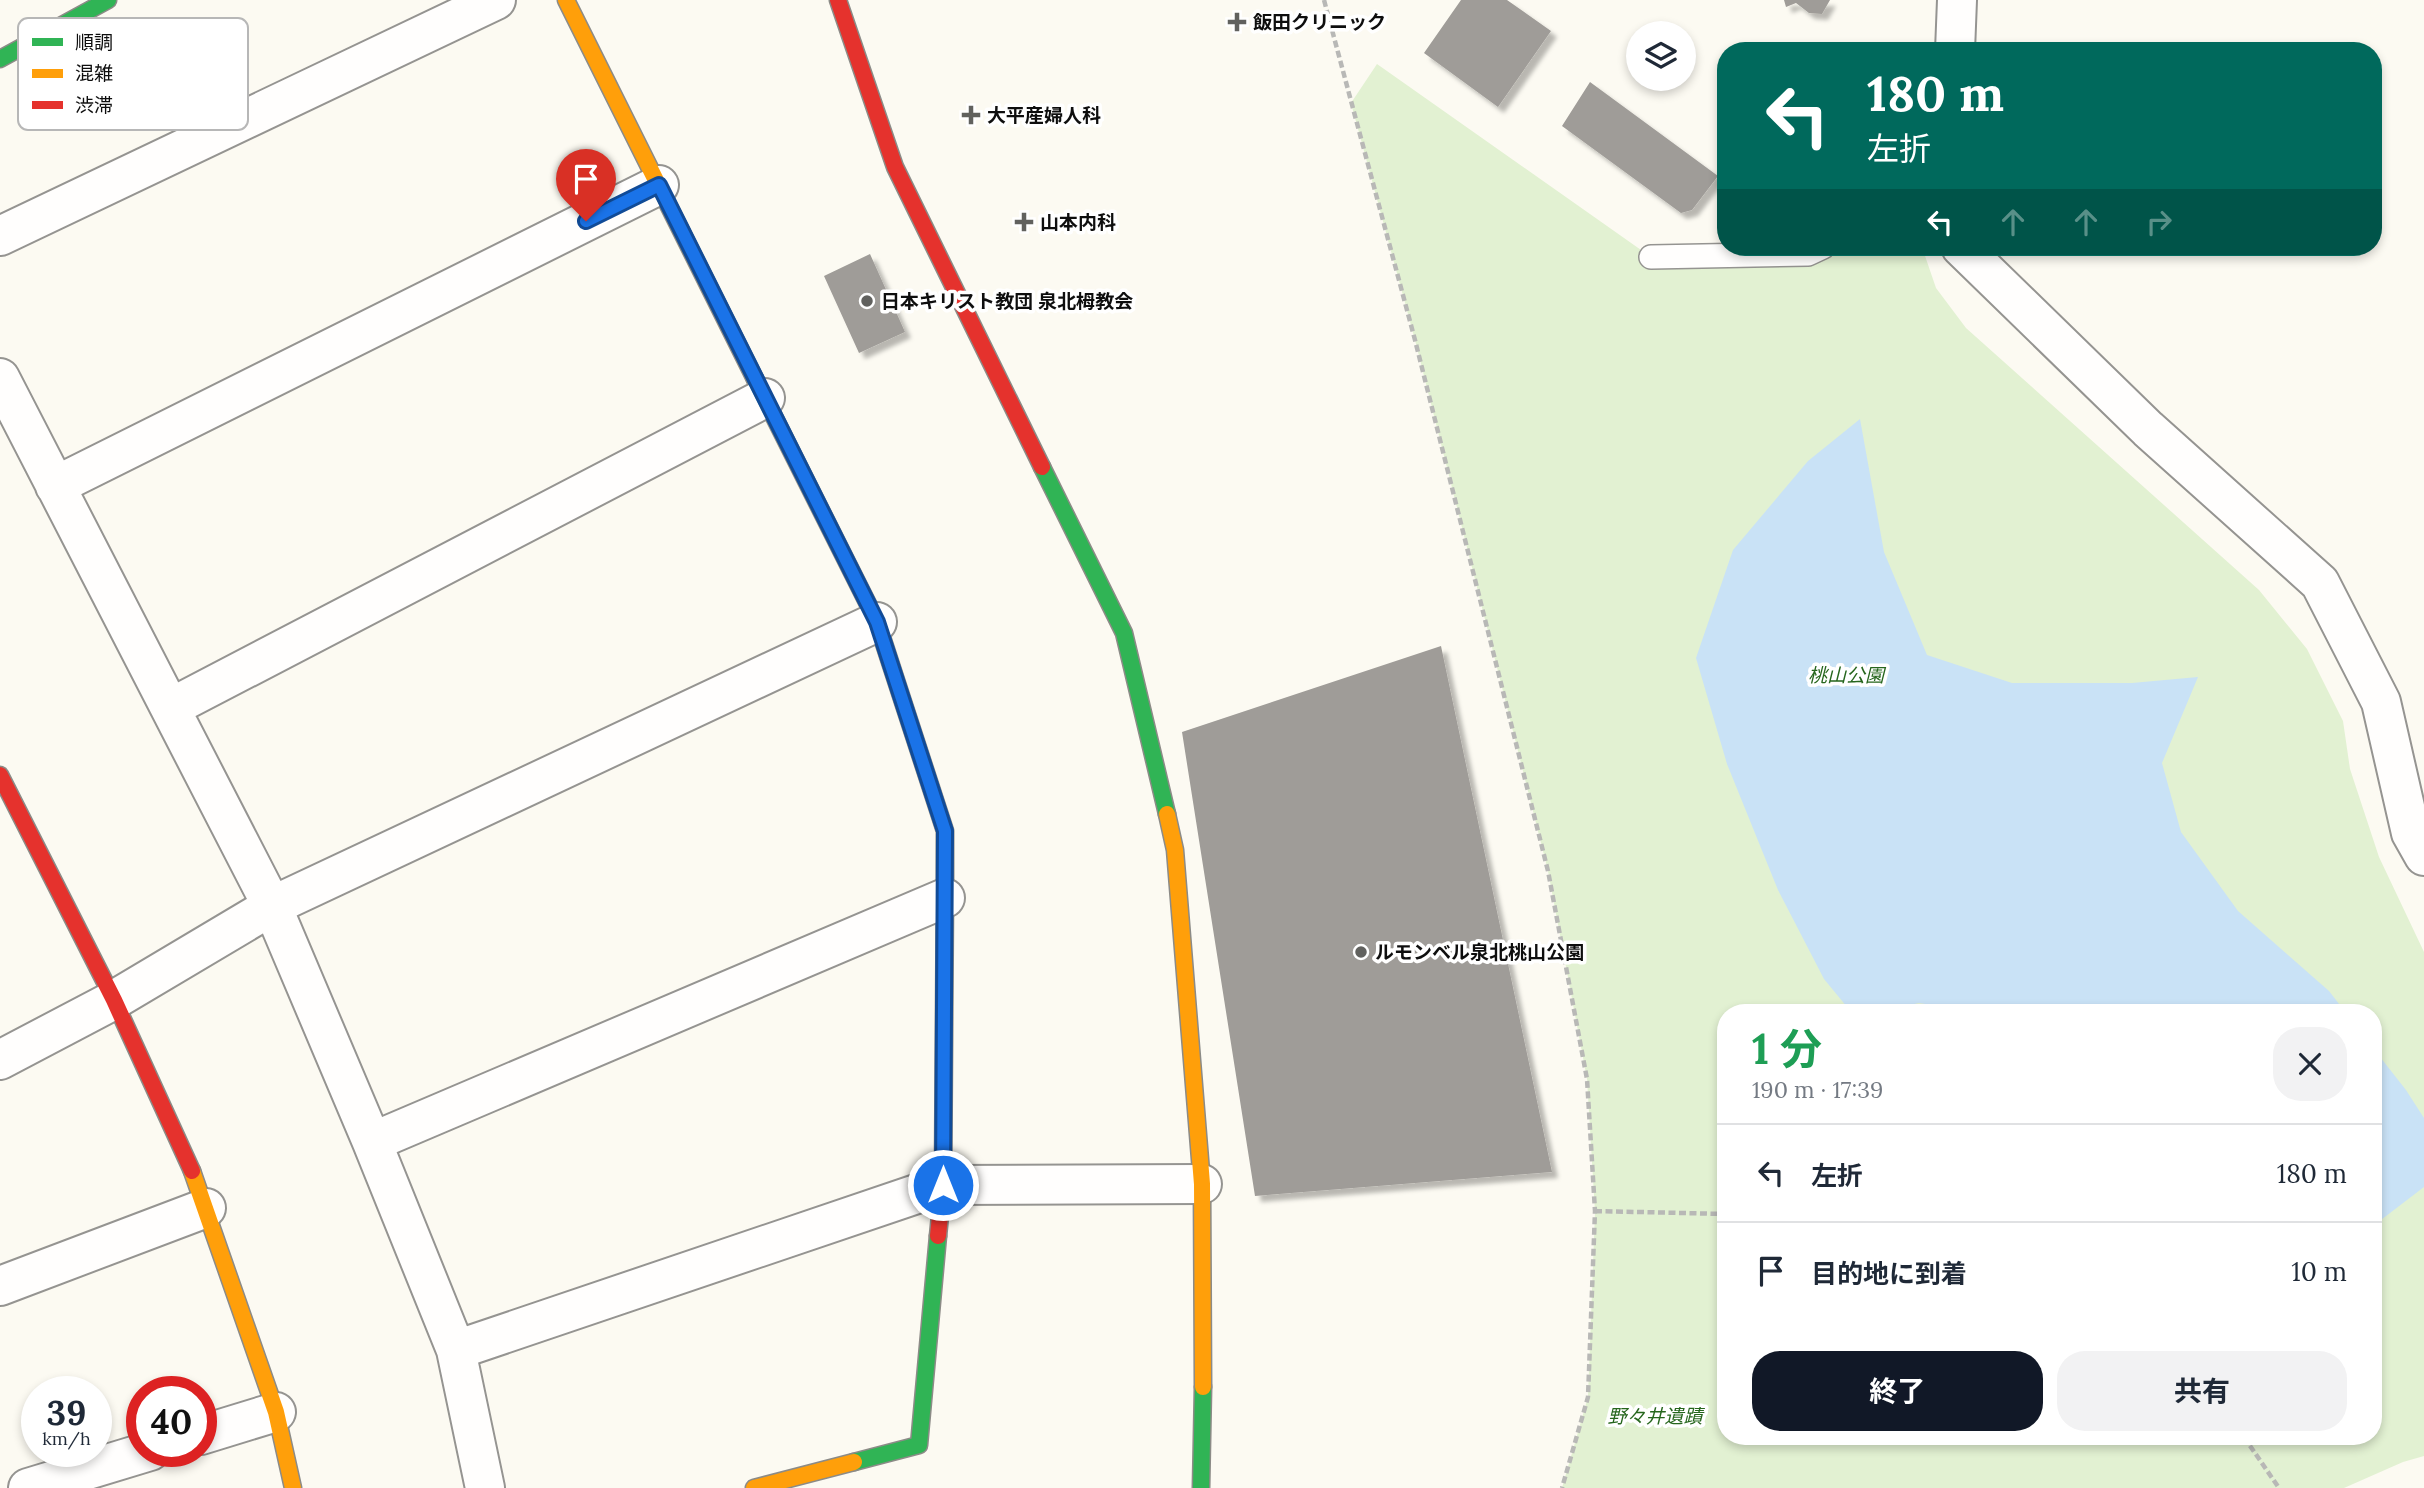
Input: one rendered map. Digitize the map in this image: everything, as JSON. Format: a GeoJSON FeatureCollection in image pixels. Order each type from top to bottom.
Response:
{"type":"FeatureCollection","features":[{"type":"Feature","properties":{"kind":"street"},"geometry":{"type":"LineString","coordinates":[[76,18],[108,0]]}},
{"type":"Feature","properties":{"kind":"street"},"geometry":{"type":"LineString","coordinates":[[248,118],[496,0]]}},
{"type":"Feature","properties":{"kind":"street"},"geometry":{"type":"LineString","coordinates":[[566,0],[877,622],[945,831],[943,1185],[919,1445],[754,1488]]}},
{"type":"Feature","properties":{"kind":"street"},"geometry":{"type":"LineString","coordinates":[[838,0],[895,167],[1124,633],[1175,850],[1202,1184],[1201,1488]]}},
{"type":"Feature","properties":{"kind":"street"},"geometry":{"type":"LineString","coordinates":[[1955,42],[1957,0]]}},
{"type":"Feature","properties":{"kind":"street"},"geometry":{"type":"LineString","coordinates":[[0,60],[18,50]]}},
{"type":"Feature","properties":{"kind":"street"},"geometry":{"type":"LineString","coordinates":[[0,236],[223,130]]}},
{"type":"Feature","properties":{"kind":"street"},"geometry":{"type":"LineString","coordinates":[[55,486],[659,185]]}},
{"type":"Feature","properties":{"kind":"street"},"geometry":{"type":"LineString","coordinates":[[1970,256],[2148,429],[2320,583],[2381,702],[2410,833],[2424,856]]}},
{"type":"Feature","properties":{"kind":"street"},"geometry":{"type":"LineString","coordinates":[[0,379],[272,906],[456,1350],[485,1488]]}},
{"type":"Feature","properties":{"kind":"street"},"geometry":{"type":"LineString","coordinates":[[170,708],[765,398]]}},
{"type":"Feature","properties":{"kind":"street"},"geometry":{"type":"LineString","coordinates":[[0,1060],[114,1000],[272,906],[877,622]]}},
{"type":"Feature","properties":{"kind":"street"},"geometry":{"type":"LineString","coordinates":[[0,775],[114,1000],[198,1184],[276,1412],[293,1488]]}},
{"type":"Feature","properties":{"kind":"street"},"geometry":{"type":"LineString","coordinates":[[372,1142],[944,898]]}},
{"type":"Feature","properties":{"kind":"street"},"geometry":{"type":"LineString","coordinates":[[456,1350],[943,1185],[1202,1184]]}},
{"type":"Feature","properties":{"kind":"street"},"geometry":{"type":"LineString","coordinates":[[0,1286],[206,1208]]}},
{"type":"Feature","properties":{"kind":"street"},"geometry":{"type":"LineString","coordinates":[[217,1430],[276,1412]]}},
{"type":"Feature","properties":{"kind":"street"},"geometry":{"type":"LineString","coordinates":[[28,1488],[126,1458]]}},
{"type":"Feature","properties":{"kind":"lane"},"geometry":{"type":"LineString","coordinates":[[1651,257],[1717,256]]}},
{"type":"Feature","properties":{"kind":"path"},"geometry":{"type":"LineString","coordinates":[[1324,0],[1415,340],[1548,871],[1587,1079],[1595,1212],[1588,1398],[1562,1488]]}},
{"type":"Feature","properties":{"kind":"path"},"geometry":{"type":"LineString","coordinates":[[1595,1212],[1717,1214]]}},
{"type":"Feature","properties":{"kind":"path"},"geometry":{"type":"LineString","coordinates":[[2249,1445],[2279,1488]]}},
{"type":"Feature","properties":{"kind":"green space","name":"桃山公園"},"geometry":{"type":"Polygon","coordinates":[[[1377,64],[1651,257],[1717,253],[1717,256],[1925,256],[1936,288],[1966,328],[2259,590],[2307,649],[2343,721],[2350,769],[2379,857],[2424,952],[2424,1456],[2403,1462],[2344,1488],[1562,1488],[1588,1397],[1595,1212],[1587,1079],[1548,871],[1415,340],[1351,103],[1377,64]]]}},
{"type":"Feature","properties":{"kind":"water"},"geometry":{"type":"Polygon","coordinates":[[[1860,419],[1884,552],[1927,655],[2012,683],[2132,683],[2198,677],[2162,763],[2181,832],[2238,911],[2329,991],[2339,1004],[1845,1004],[1824,979],[1778,890],[1727,764],[1696,658],[1733,550],[1808,461],[1860,419]]]}},
{"type":"Feature","properties":{"kind":"water"},"geometry":{"type":"Polygon","coordinates":[[[2382,1059],[2424,1118],[2424,1187],[2382,1219],[2382,1059]]]}},
{"type":"Feature","properties":{"kind":"building"},"geometry":{"type":"Polygon","coordinates":[[[1461,0],[1507,0],[1551,31],[1498,107],[1424,53],[1461,0]]]}},
{"type":"Feature","properties":{"kind":"building"},"geometry":{"type":"Polygon","coordinates":[[[1784,0],[1830,0],[1822,14],[1809,13],[1796,3],[1786,7],[1784,0]]]}},
{"type":"Feature","properties":{"kind":"building"},"geometry":{"type":"Polygon","coordinates":[[[1590,82],[1717,177],[1692,210],[1681,213],[1562,126],[1590,82]]]}},
{"type":"Feature","properties":{"kind":"building"},"geometry":{"type":"Polygon","coordinates":[[[870,254],[905,332],[859,353],[824,276],[870,254]]]}},
{"type":"Feature","properties":{"kind":"building","name":"ルモンベル泉北桃山公園"},"geometry":{"type":"Polygon","coordinates":[[[1441,646],[1552,1172],[1255,1196],[1182,732],[1441,646]]]}},
{"type":"Feature","properties":{"kind":"traffic: fast"},"geometry":{"type":"LineString","coordinates":[[75,18],[108,0]]}},
{"type":"Feature","properties":{"kind":"traffic: fast"},"geometry":{"type":"LineString","coordinates":[[0,59],[18,49]]}},
{"type":"Feature","properties":{"kind":"traffic: fast"},"geometry":{"type":"LineString","coordinates":[[755,379],[877,622],[945,831],[945,886]]}},
{"type":"Feature","properties":{"kind":"traffic: fast"},"geometry":{"type":"LineString","coordinates":[[1042,467],[1124,633],[1167,814]]}},
{"type":"Feature","properties":{"kind":"traffic: fast"},"geometry":{"type":"LineString","coordinates":[[854,1462],[919,1445],[938,1236]]}},
{"type":"Feature","properties":{"kind":"traffic: fast"},"geometry":{"type":"LineString","coordinates":[[1201,1488],[1203,1387]]}},
{"type":"Feature","properties":{"kind":"traffic: slow"},"geometry":{"type":"LineString","coordinates":[[566,0],[755,379]]}},
{"type":"Feature","properties":{"kind":"traffic: slow"},"geometry":{"type":"LineString","coordinates":[[1167,814],[1175,850],[1202,1184],[1203,1387]]}},
{"type":"Feature","properties":{"kind":"traffic: slow"},"geometry":{"type":"LineString","coordinates":[[192,1171],[276,1412],[293,1488]]}},
{"type":"Feature","properties":{"kind":"traffic: slow"},"geometry":{"type":"LineString","coordinates":[[754,1488],[854,1462]]}},
{"type":"Feature","properties":{"kind":"traffic: jam"},"geometry":{"type":"LineString","coordinates":[[838,0],[895,167],[1042,467]]}},
{"type":"Feature","properties":{"kind":"traffic: jam"},"geometry":{"type":"LineString","coordinates":[[0,775],[114,1000],[192,1171]]}},
{"type":"Feature","properties":{"kind":"traffic: jam"},"geometry":{"type":"LineString","coordinates":[[938,1236],[943,1185],[945,886]]}},
{"type":"Feature","properties":{"kind":"place","name":"飯田クリニック"},"geometry":{"type":"Point","coordinates":[1237,22]}},
{"type":"Feature","properties":{"kind":"place","name":"大平産婦人科"},"geometry":{"type":"Point","coordinates":[971,115]}},
{"type":"Feature","properties":{"kind":"place","name":"山本内科"},"geometry":{"type":"Point","coordinates":[1024,222]}},
{"type":"Feature","properties":{"kind":"place","name":"日本キリスト教団 泉北栂教会"},"geometry":{"type":"Point","coordinates":[867,301]}},
{"type":"Feature","properties":{"kind":"place","name":"ルモンベル泉北桃山公園"},"geometry":{"type":"Point","coordinates":[1361,952]}},
{"type":"Feature","properties":{"kind":"route"},"geometry":{"type":"LineString","coordinates":[[586,221],[659,185],[877,622],[945,831],[943,1185]]}},
{"type":"Feature","properties":{"kind":"park label","name":"野々井遺蹟"},"geometry":{"type":"Point","coordinates":[1655,1416]}}]}
